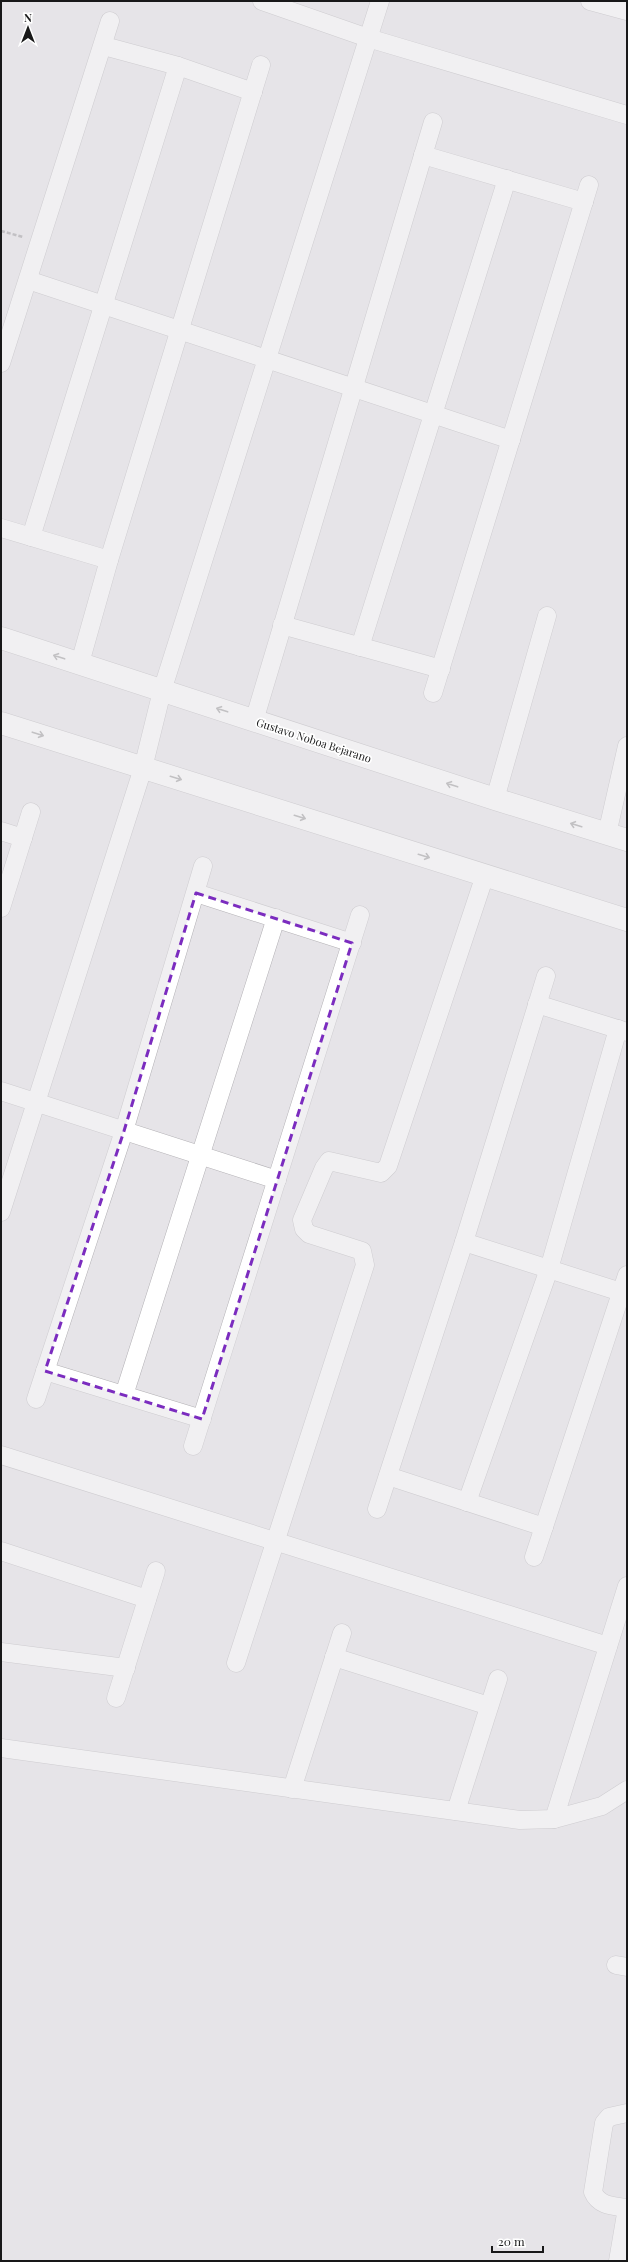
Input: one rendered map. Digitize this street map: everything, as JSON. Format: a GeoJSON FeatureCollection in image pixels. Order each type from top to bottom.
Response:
{"type":"FeatureCollection","features":[{"type":"Feature","properties":{"kind":"street"},"geometry":{"type":"LineString","coordinates":[[262,1],[368,38],[627,116]]}},
{"type":"Feature","properties":{"kind":"street"},"geometry":{"type":"LineString","coordinates":[[1,1212],[143,768],[162,690],[380,1]]}},
{"type":"Feature","properties":{"kind":"street"},"geometry":{"type":"LineString","coordinates":[[590,1],[627,11]]}},
{"type":"Feature","properties":{"kind":"street"},"geometry":{"type":"LineString","coordinates":[[1,363],[28,280],[38,242],[104,46],[110,21]]}},
{"type":"Feature","properties":{"kind":"street"},"geometry":{"type":"LineString","coordinates":[[104,46],[178,66],[253,92]]}},
{"type":"Feature","properties":{"kind":"street"},"geometry":{"type":"LineString","coordinates":[[80,663],[109,560],[261,65]]}},
{"type":"Feature","properties":{"kind":"street"},"geometry":{"type":"LineString","coordinates":[[31,537],[105,305],[178,66]]}},
{"type":"Feature","properties":{"kind":"street"},"geometry":{"type":"LineString","coordinates":[[254,721],[433,122]]}},
{"type":"Feature","properties":{"kind":"street"},"geometry":{"type":"LineString","coordinates":[[423,155],[584,202]]}},
{"type":"Feature","properties":{"kind":"street"},"geometry":{"type":"LineString","coordinates":[[360,647],[507,179]]}},
{"type":"Feature","properties":{"kind":"street"},"geometry":{"type":"LineString","coordinates":[[433,693],[589,185]]}},
{"type":"Feature","properties":{"kind":"street"},"geometry":{"type":"LineString","coordinates":[[28,280],[267,358],[352,389],[511,440]]}},
{"type":"Feature","properties":{"kind":"street"},"geometry":{"type":"LineString","coordinates":[[1,528],[109,560]]}},
{"type":"Feature","properties":{"kind":"street"},"geometry":{"type":"LineString","coordinates":[[495,800],[547,616]]}},
{"type":"Feature","properties":{"kind":"street"},"geometry":{"type":"LineString","coordinates":[[282,625],[441,669]]}},
{"type":"Feature","properties":{"kind":"street","name":"Gustavo Noboa Bejarano"},"geometry":{"type":"LineString","coordinates":[[1,638],[495,800],[627,840]]}},
{"type":"Feature","properties":{"kind":"street"},"geometry":{"type":"LineString","coordinates":[[1,723],[627,920]]}},
{"type":"Feature","properties":{"kind":"street"},"geometry":{"type":"LineString","coordinates":[[607,834],[627,746]]}},
{"type":"Feature","properties":{"kind":"street"},"geometry":{"type":"LineString","coordinates":[[1,908],[31,812]]}},
{"type":"Feature","properties":{"kind":"street"},"geometry":{"type":"LineString","coordinates":[[1,831],[23,838]]}},
{"type":"Feature","properties":{"kind":"street"},"geometry":{"type":"LineString","coordinates":[[36,1399],[124,1130],[204,866]]}},
{"type":"Feature","properties":{"kind":"street"},"geometry":{"type":"LineString","coordinates":[[236,1663],[365,1265],[362,1251],[309,1234],[304,1229],[302,1220],[324,1168],[329,1161],[381,1173],[388,1166],[485,875]]}},
{"type":"Feature","properties":{"kind":"street"},"geometry":{"type":"LineString","coordinates":[[196,893],[352,942]]}},
{"type":"Feature","properties":{"kind":"street"},"geometry":{"type":"LineString","coordinates":[[193,1446],[360,915]]}},
{"type":"Feature","properties":{"kind":"street"},"geometry":{"type":"LineString","coordinates":[[124,1395],[202,1155],[276,918]]}},
{"type":"Feature","properties":{"kind":"street"},"geometry":{"type":"LineString","coordinates":[[377,1509],[464,1242],[546,976]]}},
{"type":"Feature","properties":{"kind":"street"},"geometry":{"type":"LineString","coordinates":[[467,1502],[549,1269],[622,1030],[537,1004]]}},
{"type":"Feature","properties":{"kind":"street"},"geometry":{"type":"LineString","coordinates":[[1,1091],[277,1180]]}},
{"type":"Feature","properties":{"kind":"street"},"geometry":{"type":"LineString","coordinates":[[464,1242],[624,1293]]}},
{"type":"Feature","properties":{"kind":"street"},"geometry":{"type":"LineString","coordinates":[[534,1557],[624,1293],[627,1275]]}},
{"type":"Feature","properties":{"kind":"street"},"geometry":{"type":"LineString","coordinates":[[45,1371],[202,1419]]}},
{"type":"Feature","properties":{"kind":"street"},"geometry":{"type":"LineString","coordinates":[[1,1455],[608,1646]]}},
{"type":"Feature","properties":{"kind":"street"},"geometry":{"type":"LineString","coordinates":[[388,1476],[544,1527]]}},
{"type":"Feature","properties":{"kind":"street"},"geometry":{"type":"LineString","coordinates":[[1,1551],[147,1599]]}},
{"type":"Feature","properties":{"kind":"street"},"geometry":{"type":"LineString","coordinates":[[116,1698],[156,1571]]}},
{"type":"Feature","properties":{"kind":"street"},"geometry":{"type":"LineString","coordinates":[[554,1819],[627,1586]]}},
{"type":"Feature","properties":{"kind":"street"},"geometry":{"type":"LineString","coordinates":[[292,1789],[342,1633]]}},
{"type":"Feature","properties":{"kind":"street"},"geometry":{"type":"LineString","coordinates":[[1,1652],[126,1668]]}},
{"type":"Feature","properties":{"kind":"street"},"geometry":{"type":"LineString","coordinates":[[334,1657],[489,1706]]}},
{"type":"Feature","properties":{"kind":"street"},"geometry":{"type":"LineString","coordinates":[[456,1811],[498,1679]]}},
{"type":"Feature","properties":{"kind":"street"},"geometry":{"type":"LineString","coordinates":[[1,1748],[520,1820],[554,1819],[602,1806],[627,1790]]}},
{"type":"Feature","properties":{"kind":"street"},"geometry":{"type":"LineString","coordinates":[[618,2261],[627,2208],[601,2202],[596,2198],[593,2192],[604,2123],[609,2117],[627,2112]]}},
{"type":"Feature","properties":{"kind":"path"},"geometry":{"type":"LineString","coordinates":[[1,231],[38,242]]}},
{"type":"Feature","properties":{"kind":"highlighted area"},"geometry":{"type":"Polygon","coordinates":[[[196,893],[352,943],[202,1419],[45,1371],[124,1131],[196,893]]]}}]}
